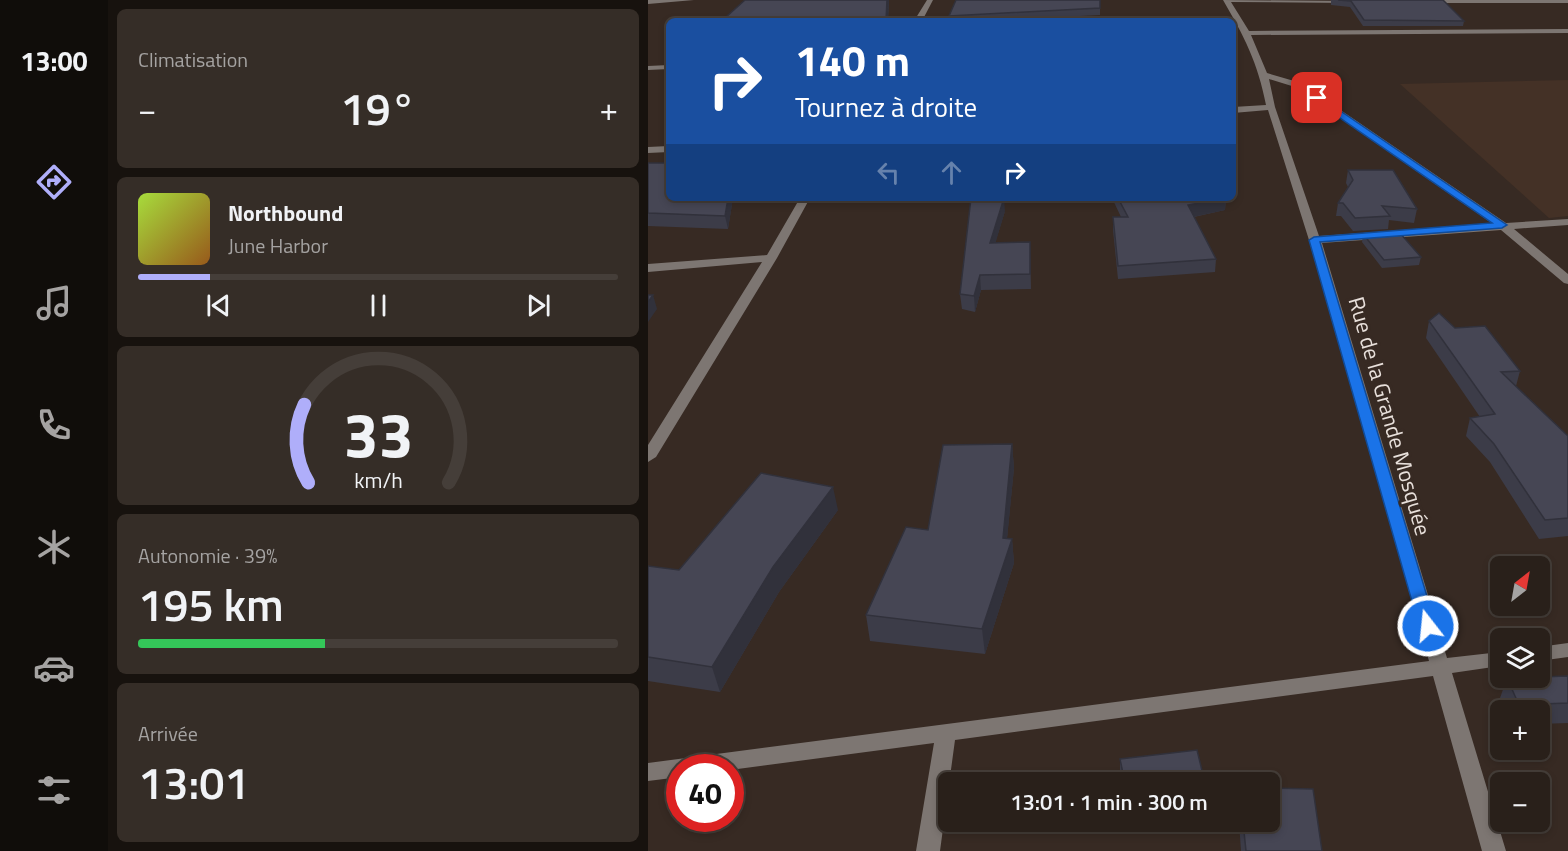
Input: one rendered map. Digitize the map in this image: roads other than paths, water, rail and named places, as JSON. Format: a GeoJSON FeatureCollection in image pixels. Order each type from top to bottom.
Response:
{"type":"FeatureCollection","features":[{"type":"Feature","properties":{"kind":"street"},"geometry":{"type":"LineString","coordinates":[[648,2],[690,0]]}},
{"type":"Feature","properties":{"kind":"street"},"geometry":{"type":"LineString","coordinates":[[920,18],[930,0]]}},
{"type":"Feature","properties":{"kind":"street"},"geometry":{"type":"LineString","coordinates":[[1226,0],[1356,1]]}},
{"type":"Feature","properties":{"kind":"street","name":"Rue de la Grande Mosquée"},"geometry":{"type":"LineString","coordinates":[[1226,0],[1236,18]]}},
{"type":"Feature","properties":{"kind":"street"},"geometry":{"type":"LineString","coordinates":[[1415,1],[1568,1]]}},
{"type":"Feature","properties":{"kind":"street","name":"Rue de la Grande Mosquée"},"geometry":{"type":"LineString","coordinates":[[1236,18],[1264,75],[1271,107],[1314,240],[1494,851]]}},
{"type":"Feature","properties":{"kind":"street"},"geometry":{"type":"LineString","coordinates":[[1246,37],[1568,31]]}},
{"type":"Feature","properties":{"kind":"street"},"geometry":{"type":"LineString","coordinates":[[648,68],[666,67]]}},
{"type":"Feature","properties":{"kind":"street"},"geometry":{"type":"LineString","coordinates":[[1264,75],[1298,86],[1502,225],[1568,280]]}},
{"type":"Feature","properties":{"kind":"street"},"geometry":{"type":"LineString","coordinates":[[1236,110],[1271,107]]}},
{"type":"Feature","properties":{"kind":"street"},"geometry":{"type":"LineString","coordinates":[[648,150],[666,149]]}},
{"type":"Feature","properties":{"kind":"street"},"geometry":{"type":"LineString","coordinates":[[648,457],[771,258],[803,201]]}},
{"type":"Feature","properties":{"kind":"street"},"geometry":{"type":"LineString","coordinates":[[1314,240],[1568,222]]}},
{"type":"Feature","properties":{"kind":"street"},"geometry":{"type":"LineString","coordinates":[[648,268],[771,258]]}},
{"type":"Feature","properties":{"kind":"street"},"geometry":{"type":"LineString","coordinates":[[1550,652],[1568,650]]}},
{"type":"Feature","properties":{"kind":"street"},"geometry":{"type":"LineString","coordinates":[[648,772],[1490,660]]}},
{"type":"Feature","properties":{"kind":"street"},"geometry":{"type":"LineString","coordinates":[[928,851],[946,731]]}}]}
